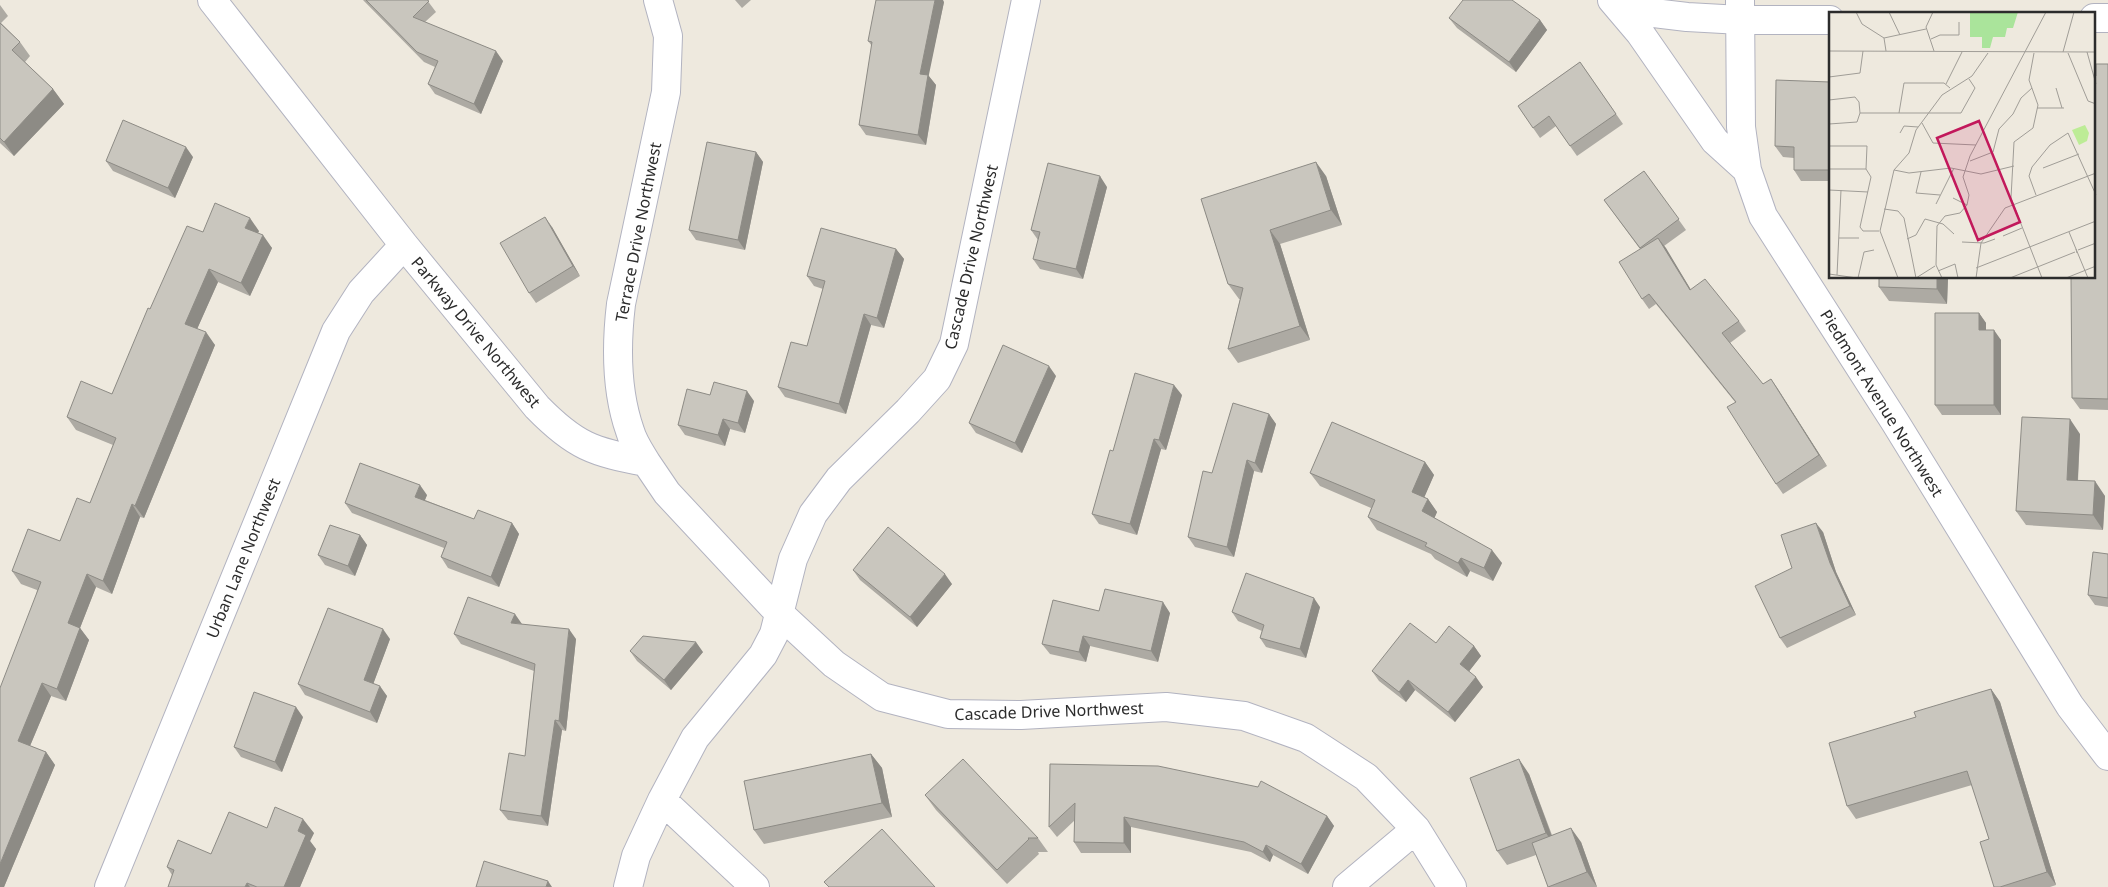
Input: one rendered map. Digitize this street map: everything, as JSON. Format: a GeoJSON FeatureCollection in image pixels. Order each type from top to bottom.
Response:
{"type":"FeatureCollection","features":[{"type":"Feature","properties":{"kind":"street","name":"Parkway Drive Northwest"},"geometry":{"type":"LineString","coordinates":[[212,0],[404,245],[538,407],[559,429],[586,447],[614,456],[646,462]]}},
{"type":"Feature","properties":{"kind":"street","name":"Terrace Drive Northwest"},"geometry":{"type":"LineString","coordinates":[[646,462],[630,432],[623,405],[618,335],[621,304],[666,92],[668,36],[658,0]]}},
{"type":"Feature","properties":{"kind":"street","name":"Cascade Drive Northwest"},"geometry":{"type":"LineString","coordinates":[[1026,0],[954,344],[937,379],[839,478],[813,514],[793,559],[779,613],[834,664],[882,697],[948,714],[1021,715],[1166,707],[1244,716],[1306,738],[1366,777],[1416,829],[1452,887]]}},
{"type":"Feature","properties":{"kind":"street"},"geometry":{"type":"LineString","coordinates":[[1612,0],[1640,33],[1715,141],[1747,170]]}},
{"type":"Feature","properties":{"kind":"street"},"geometry":{"type":"LineString","coordinates":[[1617,0],[1654,12],[1687,17],[1740,10],[1829,20]]}},
{"type":"Feature","properties":{"kind":"street","name":"Piedmont Avenue Northwest"},"geometry":{"type":"LineString","coordinates":[[1740,10],[1741,127],[1747,170],[1763,216],[1895,422],[2070,706],[2108,756]]}},
{"type":"Feature","properties":{"kind":"street","name":"Urban Lane Northwest"},"geometry":{"type":"LineString","coordinates":[[109,887],[336,331],[361,292],[404,245]]}},
{"type":"Feature","properties":{"kind":"street"},"geometry":{"type":"LineString","coordinates":[[628,887],[636,856],[662,800],[695,738],[763,655],[774,634],[779,613],[667,494],[646,462]]}},
{"type":"Feature","properties":{"kind":"street"},"geometry":{"type":"LineString","coordinates":[[662,800],[755,887]]}},
{"type":"Feature","properties":{"kind":"street"},"geometry":{"type":"LineString","coordinates":[[1347,887],[1416,829]]}},
{"type":"Feature","properties":{"kind":"building"},"geometry":{"type":"Polygon","coordinates":[[[366,0],[427,0],[429,1],[413,17],[496,51],[474,104],[428,84],[438,61],[417,52],[366,0]]]}},
{"type":"Feature","properties":{"kind":"building"},"geometry":{"type":"Polygon","coordinates":[[[876,0],[935,0],[920,74],[928,75],[918,135],[859,125],[872,42],[868,41],[876,0]]]}},
{"type":"Feature","properties":{"kind":"building"},"geometry":{"type":"Polygon","coordinates":[[[1463,0],[1512,0],[1540,20],[1509,62],[1449,18],[1463,0]]]}},
{"type":"Feature","properties":{"kind":"building"},"geometry":{"type":"Polygon","coordinates":[[[0,23],[20,42],[12,50],[53,89],[4,142],[0,138],[0,23]]]}},
{"type":"Feature","properties":{"kind":"building"},"geometry":{"type":"Polygon","coordinates":[[[1580,62],[1616,114],[1570,146],[1549,116],[1533,128],[1518,106],[1580,62]]]}},
{"type":"Feature","properties":{"kind":"building"},"geometry":{"type":"Polygon","coordinates":[[[2096,64],[2108,64],[2108,399],[2072,398],[2071,279],[2096,279],[2096,64]]]}},
{"type":"Feature","properties":{"kind":"building"},"geometry":{"type":"Polygon","coordinates":[[[1776,80],[1829,82],[1829,170],[1794,170],[1794,147],[1775,146],[1776,80]]]}},
{"type":"Feature","properties":{"kind":"building"},"geometry":{"type":"Polygon","coordinates":[[[123,120],[186,147],[168,188],[106,161],[123,120]]]}},
{"type":"Feature","properties":{"kind":"building"},"geometry":{"type":"Polygon","coordinates":[[[707,142],[756,152],[738,240],[689,230],[707,142]]]}},
{"type":"Feature","properties":{"kind":"building"},"geometry":{"type":"Polygon","coordinates":[[[1316,162],[1331,210],[1270,230],[1300,326],[1228,349],[1243,288],[1228,284],[1201,199],[1316,162]]]}},
{"type":"Feature","properties":{"kind":"building"},"geometry":{"type":"Polygon","coordinates":[[[1048,163],[1100,176],[1076,269],[1033,259],[1040,232],[1031,230],[1048,163]]]}},
{"type":"Feature","properties":{"kind":"building"},"geometry":{"type":"Polygon","coordinates":[[[1644,171],[1679,219],[1640,248],[1604,200],[1644,171]]]}},
{"type":"Feature","properties":{"kind":"building"},"geometry":{"type":"Polygon","coordinates":[[[215,203],[250,218],[245,228],[263,235],[241,283],[209,269],[185,324],[206,332],[135,506],[132,504],[103,581],[87,574],[68,623],[80,628],[57,689],[42,683],[18,741],[46,752],[0,864],[0,688],[41,582],[12,571],[28,529],[60,541],[77,498],[90,503],[116,438],[67,417],[81,381],[112,394],[148,308],[150,309],[187,226],[203,232],[215,203]]]}},
{"type":"Feature","properties":{"kind":"building"},"geometry":{"type":"Polygon","coordinates":[[[545,217],[573,266],[529,293],[500,243],[545,217]]]}},
{"type":"Feature","properties":{"kind":"building"},"geometry":{"type":"Polygon","coordinates":[[[821,228],[896,249],[877,318],[864,314],[839,404],[778,387],[791,342],[807,346],[825,281],[807,276],[821,228]]]}},
{"type":"Feature","properties":{"kind":"building"},"geometry":{"type":"Polygon","coordinates":[[[1658,238],[1690,290],[1705,279],[1739,321],[1722,333],[1763,384],[1771,379],[1819,455],[1776,484],[1727,407],[1736,402],[1649,294],[1642,299],[1619,262],[1658,238]]]}},
{"type":"Feature","properties":{"kind":"building"},"geometry":{"type":"Polygon","coordinates":[[[1879,279],[1937,279],[1937,289],[1879,287],[1879,279]]]}},
{"type":"Feature","properties":{"kind":"building"},"geometry":{"type":"Polygon","coordinates":[[[1935,313],[1979,313],[1979,330],[1994,330],[1994,405],[1935,405],[1935,313]]]}},
{"type":"Feature","properties":{"kind":"building"},"geometry":{"type":"Polygon","coordinates":[[[1003,345],[1049,366],[1015,443],[969,423],[1003,345]]]}},
{"type":"Feature","properties":{"kind":"building"},"geometry":{"type":"Polygon","coordinates":[[[1135,373],[1174,385],[1159,440],[1154,439],[1130,524],[1092,514],[1110,450],[1113,451],[1135,373]]]}},
{"type":"Feature","properties":{"kind":"building"},"geometry":{"type":"Polygon","coordinates":[[[714,382],[747,391],[738,423],[723,419],[718,435],[678,425],[687,389],[710,395],[714,382]]]}},
{"type":"Feature","properties":{"kind":"building"},"geometry":{"type":"Polygon","coordinates":[[[1233,403],[1269,414],[1255,463],[1247,460],[1227,547],[1188,537],[1203,471],[1212,473],[1233,403]]]}},
{"type":"Feature","properties":{"kind":"building"},"geometry":{"type":"Polygon","coordinates":[[[2022,417],[2070,419],[2067,480],[2095,481],[2093,515],[2016,511],[2022,417]]]}},
{"type":"Feature","properties":{"kind":"building"},"geometry":{"type":"Polygon","coordinates":[[[1332,422],[1425,462],[1412,492],[1428,499],[1422,511],[1492,550],[1484,568],[1461,558],[1458,563],[1425,546],[1427,543],[1368,517],[1375,500],[1310,473],[1332,422]]]}},
{"type":"Feature","properties":{"kind":"building"},"geometry":{"type":"Polygon","coordinates":[[[360,463],[420,485],[415,497],[474,519],[478,510],[512,523],[491,577],[441,557],[447,542],[345,503],[360,463]]]}},
{"type":"Feature","properties":{"kind":"building"},"geometry":{"type":"Polygon","coordinates":[[[1816,523],[1830,563],[1850,606],[1780,638],[1755,586],[1792,568],[1781,535],[1816,523]]]}},
{"type":"Feature","properties":{"kind":"building"},"geometry":{"type":"Polygon","coordinates":[[[330,525],[360,535],[348,566],[318,555],[330,525]]]}},
{"type":"Feature","properties":{"kind":"building"},"geometry":{"type":"Polygon","coordinates":[[[888,527],[945,574],[910,617],[853,570],[888,527]]]}},
{"type":"Feature","properties":{"kind":"building"},"geometry":{"type":"Polygon","coordinates":[[[2093,552],[2108,554],[2108,598],[2088,595],[2093,552]]]}},
{"type":"Feature","properties":{"kind":"building"},"geometry":{"type":"Polygon","coordinates":[[[1246,573],[1314,598],[1300,649],[1260,638],[1264,625],[1232,612],[1246,573]]]}},
{"type":"Feature","properties":{"kind":"building"},"geometry":{"type":"Polygon","coordinates":[[[1105,589],[1163,602],[1151,651],[1083,636],[1079,652],[1042,644],[1053,600],[1099,611],[1105,589]]]}},
{"type":"Feature","properties":{"kind":"building"},"geometry":{"type":"Polygon","coordinates":[[[468,597],[515,614],[511,623],[569,629],[559,721],[555,720],[541,816],[500,810],[509,753],[525,756],[535,664],[454,634],[468,597]]]}},
{"type":"Feature","properties":{"kind":"building"},"geometry":{"type":"Polygon","coordinates":[[[328,608],[383,629],[364,680],[380,686],[370,712],[298,684],[328,608]]]}},
{"type":"Feature","properties":{"kind":"building"},"geometry":{"type":"Polygon","coordinates":[[[1410,623],[1436,643],[1449,626],[1474,646],[1460,664],[1476,677],[1448,712],[1408,680],[1399,692],[1372,671],[1410,623]]]}},
{"type":"Feature","properties":{"kind":"building"},"geometry":{"type":"Polygon","coordinates":[[[643,636],[696,642],[664,680],[630,651],[643,636]]]}},
{"type":"Feature","properties":{"kind":"building"},"geometry":{"type":"Polygon","coordinates":[[[1991,689],[2047,872],[2000,887],[1994,887],[1980,842],[1989,839],[1967,771],[1847,806],[1829,743],[1916,717],[1914,712],[1991,689]]]}},
{"type":"Feature","properties":{"kind":"building"},"geometry":{"type":"Polygon","coordinates":[[[254,692],[296,707],[275,762],[234,747],[254,692]]]}},
{"type":"Feature","properties":{"kind":"building"},"geometry":{"type":"Polygon","coordinates":[[[871,754],[882,803],[754,830],[744,781],[871,754]]]}},
{"type":"Feature","properties":{"kind":"building"},"geometry":{"type":"Polygon","coordinates":[[[963,759],[1038,838],[1028,838],[997,870],[925,795],[963,759]]]}},
{"type":"Feature","properties":{"kind":"building"},"geometry":{"type":"Polygon","coordinates":[[[1519,759],[1546,833],[1497,851],[1470,778],[1519,759]]]}},
{"type":"Feature","properties":{"kind":"building"},"geometry":{"type":"Polygon","coordinates":[[[1050,764],[1158,766],[1258,787],[1261,781],[1327,816],[1301,864],[1266,845],[1263,852],[1244,842],[1124,817],[1124,843],[1074,842],[1075,803],[1049,827],[1050,764]]]}},
{"type":"Feature","properties":{"kind":"building"},"geometry":{"type":"Polygon","coordinates":[[[275,807],[303,819],[298,831],[306,835],[284,887],[257,887],[247,883],[245,887],[168,887],[174,870],[167,867],[178,840],[211,854],[229,812],[267,828],[275,807]]]}},
{"type":"Feature","properties":{"kind":"building"},"geometry":{"type":"Polygon","coordinates":[[[1571,828],[1587,872],[1548,887],[1532,843],[1571,828]]]}},
{"type":"Feature","properties":{"kind":"building"},"geometry":{"type":"Polygon","coordinates":[[[882,829],[935,887],[829,887],[824,882],[882,829]]]}},
{"type":"Feature","properties":{"kind":"building"},"geometry":{"type":"Polygon","coordinates":[[[484,861],[548,881],[546,887],[476,887],[484,861]]]}}]}
